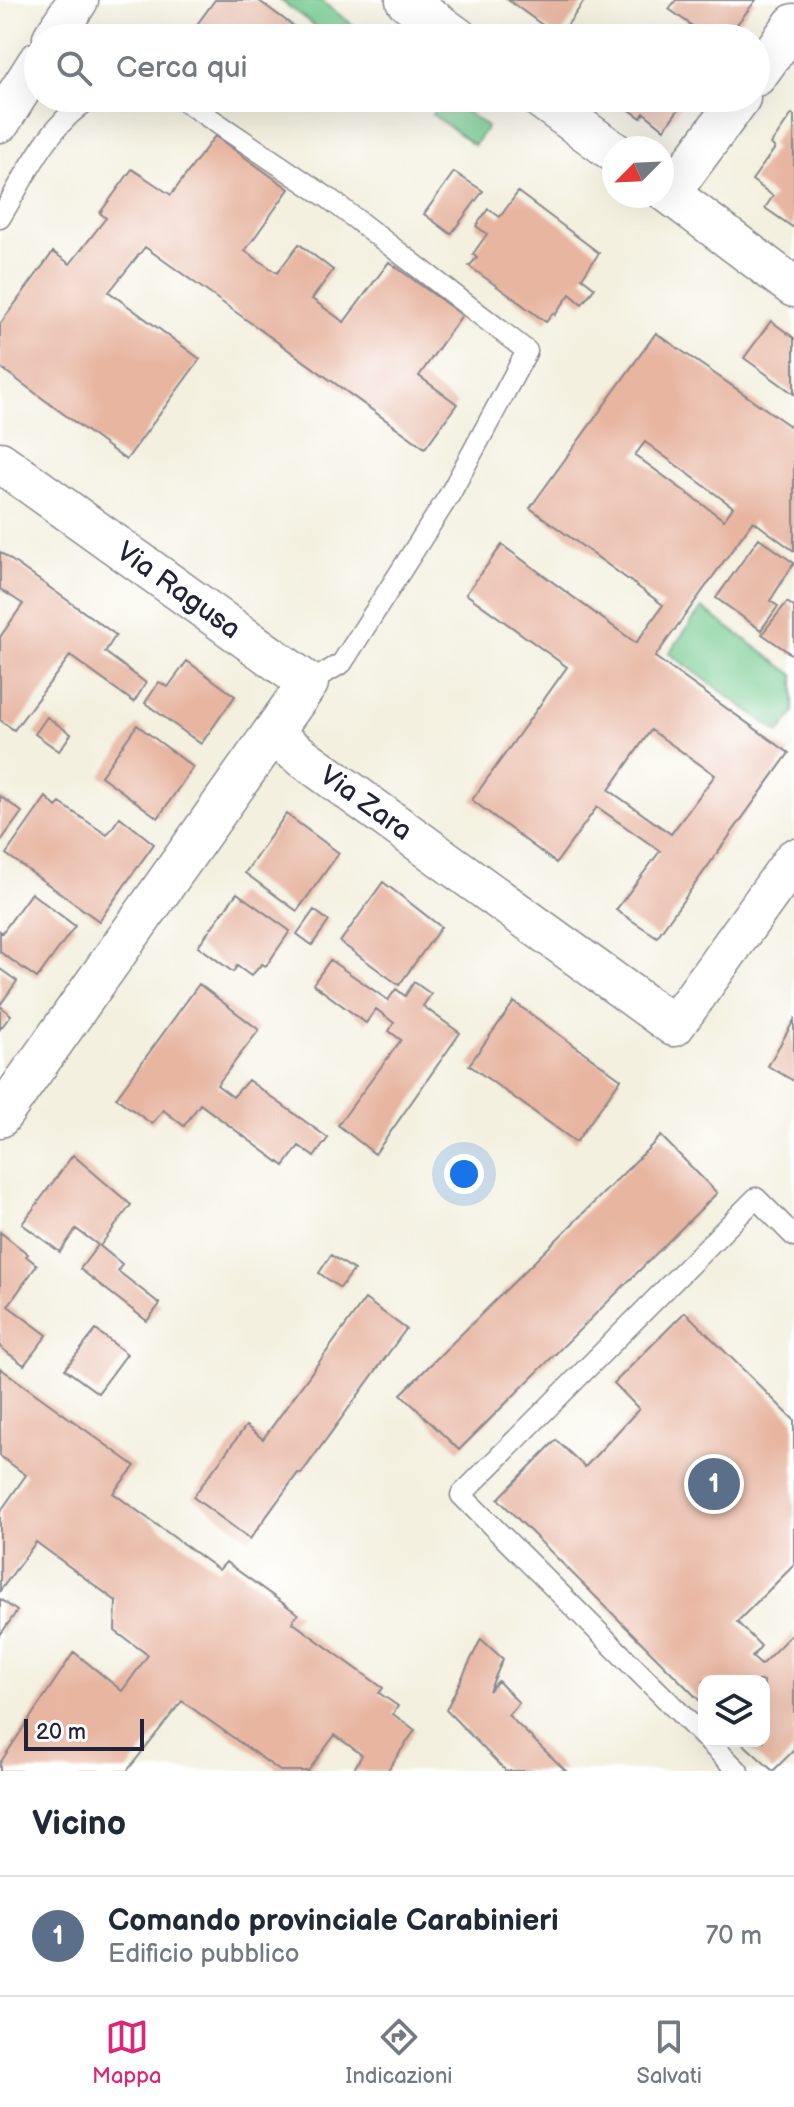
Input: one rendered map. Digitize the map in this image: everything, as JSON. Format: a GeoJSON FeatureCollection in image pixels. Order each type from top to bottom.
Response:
{"type":"FeatureCollection","features":[{"type":"Feature","properties":{"kind":"street"},"geometry":{"type":"LineString","coordinates":[[62,24],[78,0]]}},
{"type":"Feature","properties":{"kind":"street"},"geometry":{"type":"LineString","coordinates":[[406,0],[439,24]]}},
{"type":"Feature","properties":{"kind":"street"},"geometry":{"type":"LineString","coordinates":[[770,57],[794,24]]}},
{"type":"Feature","properties":{"kind":"street"},"geometry":{"type":"LineString","coordinates":[[0,122],[24,84]]}},
{"type":"Feature","properties":{"kind":"street"},"geometry":{"type":"LineString","coordinates":[[559,112],[602,143]]}},
{"type":"Feature","properties":{"kind":"street"},"geometry":{"type":"LineString","coordinates":[[674,180],[729,112]]}},
{"type":"Feature","properties":{"kind":"street"},"geometry":{"type":"LineString","coordinates":[[674,196],[794,287]]}},
{"type":"Feature","properties":{"kind":"street","name":"Via Ragusa"},"geometry":{"type":"LineString","coordinates":[[0,462],[308,683]]}},
{"type":"Feature","properties":{"kind":"street"},"geometry":{"type":"LineString","coordinates":[[0,1117],[308,683]]}},
{"type":"Feature","properties":{"kind":"street","name":"Via Zara"},"geometry":{"type":"LineString","coordinates":[[272,735],[674,1026],[794,859]]}},
{"type":"Feature","properties":{"kind":"lane"},"geometry":{"type":"LineString","coordinates":[[0,218],[59,122],[70,112]]}},
{"type":"Feature","properties":{"kind":"lane"},"geometry":{"type":"LineString","coordinates":[[201,112],[331,200],[527,351],[450,494],[342,663],[308,683]]}},
{"type":"Feature","properties":{"kind":"lane"},"geometry":{"type":"LineString","coordinates":[[698,1731],[461,1495],[756,1198],[794,1236]]}},
{"type":"Feature","properties":{"kind":"lane"},"geometry":{"type":"LineString","coordinates":[[714,1747],[738,1771]]}},
{"type":"Feature","properties":{"kind":"green space"},"geometry":{"type":"Polygon","coordinates":[[[280,0],[320,0],[352,24],[312,24],[280,0]]]}},
{"type":"Feature","properties":{"kind":"green space"},"geometry":{"type":"Polygon","coordinates":[[[467,112],[487,127],[474,145],[432,114],[467,112]]]}},
{"type":"Feature","properties":{"kind":"green space"},"geometry":{"type":"Polygon","coordinates":[[[702,608],[794,675],[794,713],[779,733],[669,653],[702,608]]]}},
{"type":"Feature","properties":{"kind":"building"},"geometry":{"type":"Polygon","coordinates":[[[215,0],[258,0],[291,24],[197,24],[215,0]]]}},
{"type":"Feature","properties":{"kind":"building"},"geometry":{"type":"Polygon","coordinates":[[[508,0],[585,0],[568,24],[541,24],[508,0]]]}},
{"type":"Feature","properties":{"kind":"building"},"geometry":{"type":"Polygon","coordinates":[[[676,0],[756,0],[737,24],[690,24],[669,9],[676,0]]]}},
{"type":"Feature","properties":{"kind":"building"},"geometry":{"type":"Polygon","coordinates":[[[633,112],[677,112],[664,129],[644,113],[641,118],[633,112]]]}},
{"type":"Feature","properties":{"kind":"building"},"geometry":{"type":"Polygon","coordinates":[[[792,114],[794,228],[765,208],[773,196],[752,180],[775,148],[771,144],[792,114]]]}},
{"type":"Feature","properties":{"kind":"building"},"geometry":{"type":"Polygon","coordinates":[[[215,136],[289,189],[245,251],[277,273],[299,244],[333,270],[312,299],[344,322],[389,262],[462,315],[419,376],[457,404],[425,448],[145,247],[109,292],[200,359],[126,460],[0,367],[0,324],[53,252],[70,264],[106,218],[100,213],[132,169],[171,195],[215,136]]]}},
{"type":"Feature","properties":{"kind":"building"},"geometry":{"type":"Polygon","coordinates":[[[454,172],[483,191],[451,234],[424,214],[454,172]]]}},
{"type":"Feature","properties":{"kind":"building"},"geometry":{"type":"Polygon","coordinates":[[[518,192],[599,253],[582,278],[595,288],[582,304],[570,294],[546,322],[469,266],[477,258],[473,254],[487,234],[476,226],[488,209],[500,217],[518,192]]]}},
{"type":"Feature","properties":{"kind":"building"},"geometry":{"type":"Polygon","coordinates":[[[771,321],[794,338],[794,394],[744,358],[771,321]]]}},
{"type":"Feature","properties":{"kind":"building"},"geometry":{"type":"Polygon","coordinates":[[[656,333],[790,426],[794,421],[794,551],[753,521],[655,657],[789,753],[657,937],[616,910],[660,851],[597,807],[556,863],[472,800],[567,667],[466,594],[502,545],[636,643],[663,605],[530,508],[656,333]],[[645,442],[635,455],[724,520],[733,507],[645,442]],[[651,730],[609,790],[671,834],[715,775],[651,730]]]}},
{"type":"Feature","properties":{"kind":"building"},"geometry":{"type":"Polygon","coordinates":[[[759,538],[794,563],[770,601],[778,606],[761,630],[716,598],[759,538]]]}},
{"type":"Feature","properties":{"kind":"building"},"geometry":{"type":"Polygon","coordinates":[[[0,552],[116,635],[105,652],[146,683],[134,702],[70,656],[14,730],[0,720],[0,637],[23,604],[0,589],[0,552]]]}},
{"type":"Feature","properties":{"kind":"building"},"geometry":{"type":"Polygon","coordinates":[[[787,602],[794,607],[794,656],[762,634],[787,602]]]}},
{"type":"Feature","properties":{"kind":"building"},"geometry":{"type":"Polygon","coordinates":[[[187,661],[235,696],[201,744],[145,703],[159,682],[168,687],[187,661]]]}},
{"type":"Feature","properties":{"kind":"building"},"geometry":{"type":"Polygon","coordinates":[[[47,717],[71,734],[59,751],[35,734],[47,717]]]}},
{"type":"Feature","properties":{"kind":"building"},"geometry":{"type":"Polygon","coordinates":[[[137,725],[193,767],[158,818],[101,776],[137,725]]]}},
{"type":"Feature","properties":{"kind":"building"},"geometry":{"type":"Polygon","coordinates":[[[0,796],[22,812],[0,842],[0,796]]]}},
{"type":"Feature","properties":{"kind":"building"},"geometry":{"type":"Polygon","coordinates":[[[46,797],[56,807],[60,803],[107,835],[120,817],[154,844],[99,921],[6,854],[46,797]]]}},
{"type":"Feature","properties":{"kind":"building"},"geometry":{"type":"Polygon","coordinates":[[[286,814],[339,853],[297,911],[245,873],[286,814]]]}},
{"type":"Feature","properties":{"kind":"building"},"geometry":{"type":"Polygon","coordinates":[[[383,882],[441,927],[399,985],[340,942],[383,882]]]}},
{"type":"Feature","properties":{"kind":"building"},"geometry":{"type":"Polygon","coordinates":[[[31,893],[75,926],[37,978],[0,952],[0,931],[2,933],[31,893]]]}},
{"type":"Feature","properties":{"kind":"building"},"geometry":{"type":"Polygon","coordinates":[[[237,893],[290,931],[266,966],[262,964],[251,976],[237,966],[233,972],[198,946],[237,893]]]}},
{"type":"Feature","properties":{"kind":"building"},"geometry":{"type":"Polygon","coordinates":[[[314,910],[329,921],[312,945],[297,934],[314,910]]]}},
{"type":"Feature","properties":{"kind":"building"},"geometry":{"type":"Polygon","coordinates":[[[330,960],[388,1000],[396,989],[405,996],[414,982],[431,994],[423,1006],[460,1033],[375,1154],[338,1125],[401,1040],[389,1031],[394,1023],[376,1009],[366,1023],[313,984],[330,960]]]}},
{"type":"Feature","properties":{"kind":"building"},"geometry":{"type":"Polygon","coordinates":[[[0,969],[17,981],[0,1005],[0,969]]]}},
{"type":"Feature","properties":{"kind":"building"},"geometry":{"type":"Polygon","coordinates":[[[199,984],[259,1030],[217,1085],[233,1097],[248,1080],[328,1138],[314,1157],[299,1146],[284,1166],[200,1104],[184,1126],[163,1110],[152,1124],[116,1098],[199,984]]]}},
{"type":"Feature","properties":{"kind":"building"},"geometry":{"type":"Polygon","coordinates":[[[514,1002],[621,1079],[576,1142],[469,1065],[514,1002]]]}},
{"type":"Feature","properties":{"kind":"building"},"geometry":{"type":"Polygon","coordinates":[[[0,1006],[11,1015],[0,1029],[0,1006]]]}},
{"type":"Feature","properties":{"kind":"building"},"geometry":{"type":"Polygon","coordinates":[[[794,1020],[794,1081],[768,1066],[794,1020]]]}},
{"type":"Feature","properties":{"kind":"building"},"geometry":{"type":"Polygon","coordinates":[[[661,1136],[717,1193],[459,1450],[401,1394],[661,1136]]]}},
{"type":"Feature","properties":{"kind":"building"},"geometry":{"type":"Polygon","coordinates":[[[73,1155],[131,1205],[100,1246],[122,1264],[118,1271],[160,1304],[147,1321],[80,1269],[98,1245],[76,1229],[60,1252],[22,1224],[73,1155]]]}},
{"type":"Feature","properties":{"kind":"building"},"geometry":{"type":"Polygon","coordinates":[[[0,1232],[37,1265],[8,1306],[47,1335],[24,1365],[0,1347],[0,1232]]]}},
{"type":"Feature","properties":{"kind":"building"},"geometry":{"type":"Polygon","coordinates":[[[331,1255],[354,1270],[340,1288],[319,1273],[331,1255]]]}},
{"type":"Feature","properties":{"kind":"building"},"geometry":{"type":"Polygon","coordinates":[[[365,1299],[406,1329],[250,1539],[193,1497],[246,1426],[263,1439],[365,1299]]]}},
{"type":"Feature","properties":{"kind":"building"},"geometry":{"type":"Polygon","coordinates":[[[685,1312],[794,1420],[794,1565],[737,1622],[761,1646],[752,1657],[761,1665],[794,1632],[794,1750],[773,1771],[747,1747],[770,1747],[770,1675],[698,1675],[698,1699],[498,1499],[556,1440],[585,1467],[639,1409],[614,1383],[685,1312]]]}},
{"type":"Feature","properties":{"kind":"building"},"geometry":{"type":"Polygon","coordinates":[[[96,1330],[127,1354],[98,1393],[65,1369],[96,1330]]]}},
{"type":"Feature","properties":{"kind":"building"},"geometry":{"type":"Polygon","coordinates":[[[0,1368],[135,1466],[113,1493],[219,1570],[226,1562],[298,1614],[292,1622],[383,1688],[379,1693],[398,1706],[393,1714],[415,1730],[387,1771],[353,1771],[362,1755],[335,1735],[308,1771],[280,1771],[182,1701],[127,1771],[0,1771],[0,1763],[74,1652],[122,1691],[148,1655],[115,1631],[116,1601],[36,1542],[0,1591],[0,1512],[26,1475],[0,1456],[0,1368]]]}},
{"type":"Feature","properties":{"kind":"building"},"geometry":{"type":"Polygon","coordinates":[[[0,1599],[17,1611],[0,1635],[0,1599]]]}},
{"type":"Feature","properties":{"kind":"building"},"geometry":{"type":"Polygon","coordinates":[[[481,1639],[503,1659],[489,1691],[498,1681],[519,1703],[508,1715],[566,1771],[506,1771],[446,1710],[481,1639]]]}},
{"type":"Feature","properties":{"kind":"place","name":"Comando provinciale Carabinieri"},"geometry":{"type":"Point","coordinates":[714,1484]}}]}
